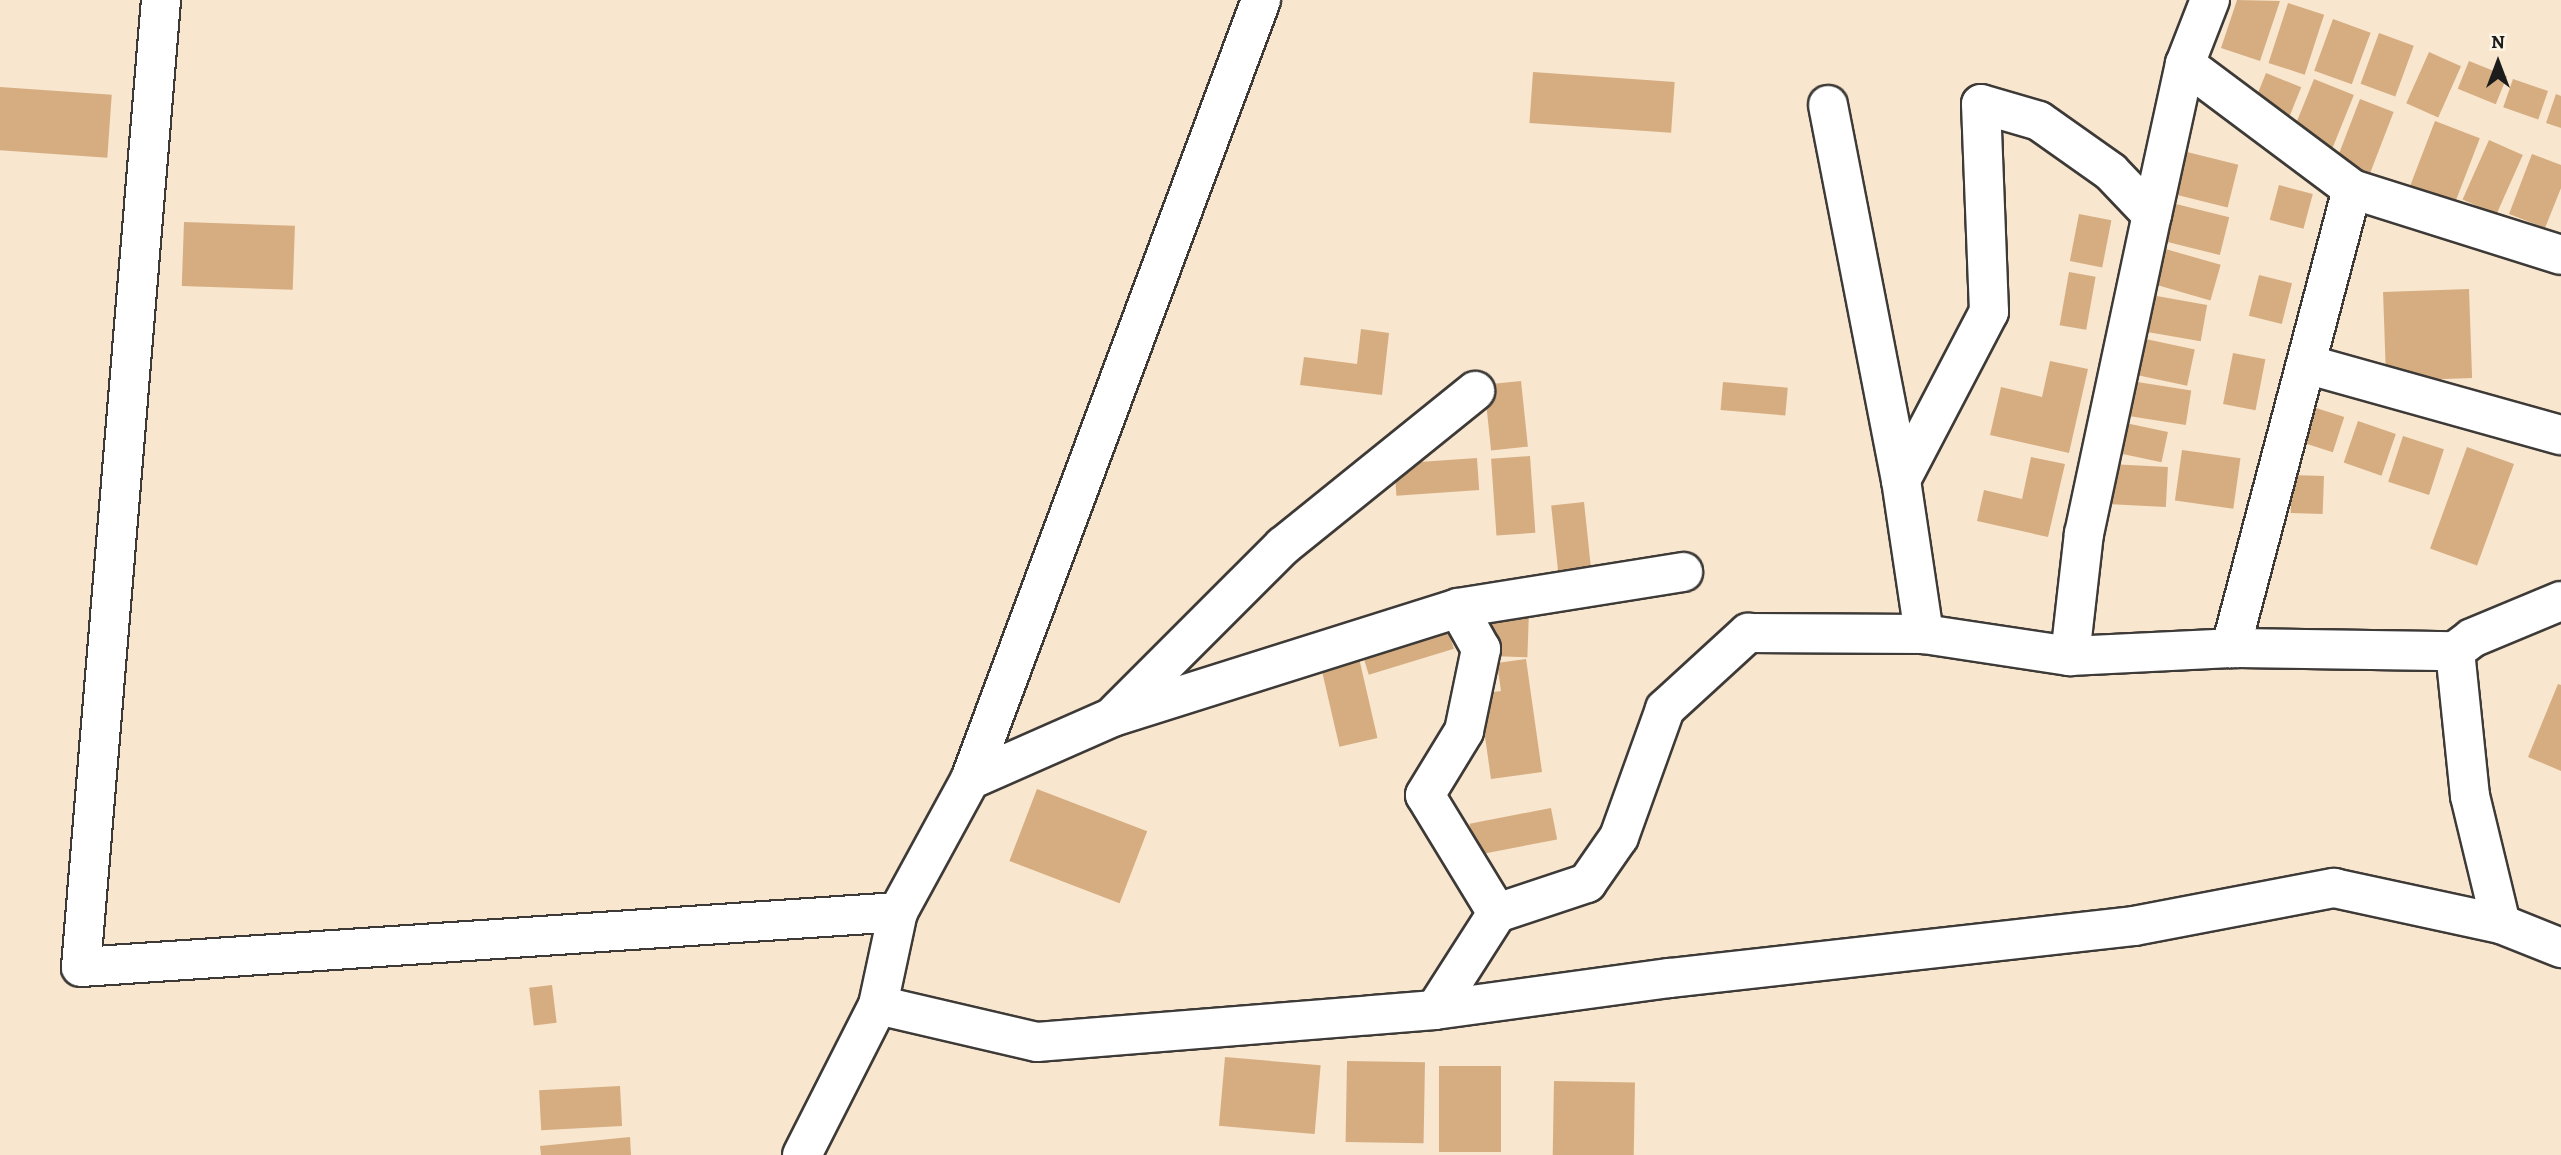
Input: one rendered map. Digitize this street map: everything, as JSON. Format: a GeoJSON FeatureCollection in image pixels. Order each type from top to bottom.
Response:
{"type":"FeatureCollection","features":[{"type":"Feature","properties":{"kind":"street"},"geometry":{"type":"LineString","coordinates":[[161,0],[81,967],[898,912]]}},
{"type":"Feature","properties":{"kind":"street"},"geometry":{"type":"LineString","coordinates":[[802,1155],[878,1005],[898,912],[970,780],[1261,0]]}},
{"type":"Feature","properties":{"kind":"street"},"geometry":{"type":"LineString","coordinates":[[2070,656],[2084,534],[2152,215],[2185,64],[2210,0]]}},
{"type":"Feature","properties":{"kind":"street"},"geometry":{"type":"LineString","coordinates":[[2185,64],[2352,189],[2561,255]]}},
{"type":"Feature","properties":{"kind":"street"},"geometry":{"type":"LineString","coordinates":[[1901,480],[1989,312],[1981,104],[2039,121],[2111,172],[2152,215]]}},
{"type":"Feature","properties":{"kind":"street"},"geometry":{"type":"LineString","coordinates":[[1828,105],[1901,480],[1924,634]]}},
{"type":"Feature","properties":{"kind":"street"},"geometry":{"type":"LineString","coordinates":[[2231,648],[2352,189]]}},
{"type":"Feature","properties":{"kind":"street"},"geometry":{"type":"LineString","coordinates":[[2306,364],[2561,435]]}},
{"type":"Feature","properties":{"kind":"street"},"geometry":{"type":"LineString","coordinates":[[1113,717],[1283,546],[1475,391]]}},
{"type":"Feature","properties":{"kind":"street"},"geometry":{"type":"LineString","coordinates":[[970,780],[1113,717],[1458,608],[1683,572]]}},
{"type":"Feature","properties":{"kind":"street"},"geometry":{"type":"LineString","coordinates":[[1435,1010],[1497,913],[1587,883],[1619,837],[1665,709],[1748,633],[1924,634],[2070,656],[2231,648],[2455,651],[2472,639],[2561,601]]}},
{"type":"Feature","properties":{"kind":"street"},"geometry":{"type":"LineString","coordinates":[[1458,608],[1480,649],[1464,731],[1425,795],[1497,913]]}},
{"type":"Feature","properties":{"kind":"street"},"geometry":{"type":"LineString","coordinates":[[2455,651],[2470,796],[2501,924]]}},
{"type":"Feature","properties":{"kind":"street"},"geometry":{"type":"LineString","coordinates":[[878,1005],[1037,1042],[1435,1010],[1670,978],[2134,926],[2334,888],[2501,924],[2561,948]]}},
{"type":"Feature","properties":{"kind":"building"},"geometry":{"type":"Polygon","coordinates":[[[2237,0],[2280,1],[2260,61],[2221,48],[2237,0]]]}},
{"type":"Feature","properties":{"kind":"building"},"geometry":{"type":"Polygon","coordinates":[[[2288,3],[2324,15],[2305,75],[2269,63],[2288,3]]]}},
{"type":"Feature","properties":{"kind":"building"},"geometry":{"type":"Polygon","coordinates":[[[2333,19],[2371,33],[2352,84],[2314,71],[2333,19]]]}},
{"type":"Feature","properties":{"kind":"building"},"geometry":{"type":"Polygon","coordinates":[[[2379,33],[2414,46],[2395,96],[2361,84],[2379,33]]]}},
{"type":"Feature","properties":{"kind":"building"},"geometry":{"type":"Polygon","coordinates":[[[2429,52],[2461,66],[2438,117],[2406,103],[2429,52]]]}},
{"type":"Feature","properties":{"kind":"building"},"geometry":{"type":"Polygon","coordinates":[[[2469,61],[2507,76],[2496,104],[2458,89],[2469,61]]]}},
{"type":"Feature","properties":{"kind":"building"},"geometry":{"type":"Polygon","coordinates":[[[1533,72],[1675,82],[1671,133],[1529,123],[1533,72]]]}},
{"type":"Feature","properties":{"kind":"building"},"geometry":{"type":"Polygon","coordinates":[[[2266,73],[2301,87],[2279,143],[2244,129],[2266,73]]]}},
{"type":"Feature","properties":{"kind":"building"},"geometry":{"type":"Polygon","coordinates":[[[2314,79],[2354,95],[2328,160],[2288,144],[2314,79]]]}},
{"type":"Feature","properties":{"kind":"building"},"geometry":{"type":"Polygon","coordinates":[[[2513,79],[2548,91],[2538,119],[2503,107],[2513,79]]]}},
{"type":"Feature","properties":{"kind":"building"},"geometry":{"type":"Polygon","coordinates":[[[0,87],[112,95],[107,158],[0,150],[0,87]]]}},
{"type":"Feature","properties":{"kind":"building"},"geometry":{"type":"Polygon","coordinates":[[[2556,94],[2561,96],[2561,128],[2546,123],[2556,94]]]}},
{"type":"Feature","properties":{"kind":"building"},"geometry":{"type":"Polygon","coordinates":[[[2360,99],[2394,112],[2370,174],[2336,161],[2360,99]]]}},
{"type":"Feature","properties":{"kind":"building"},"geometry":{"type":"Polygon","coordinates":[[[2435,121],[2480,138],[2452,210],[2407,193],[2435,121]]]}},
{"type":"Feature","properties":{"kind":"building"},"geometry":{"type":"Polygon","coordinates":[[[2489,140],[2523,155],[2496,214],[2463,199],[2489,140]]]}},
{"type":"Feature","properties":{"kind":"building"},"geometry":{"type":"Polygon","coordinates":[[[2183,151],[2238,165],[2228,207],[2172,194],[2183,151]]]}},
{"type":"Feature","properties":{"kind":"building"},"geometry":{"type":"Polygon","coordinates":[[[2532,154],[2561,165],[2561,188],[2545,228],[2509,214],[2532,154]]]}},
{"type":"Feature","properties":{"kind":"building"},"geometry":{"type":"Polygon","coordinates":[[[2279,185],[2313,194],[2303,229],[2270,220],[2279,185]]]}},
{"type":"Feature","properties":{"kind":"building"},"geometry":{"type":"Polygon","coordinates":[[[2172,203],[2229,217],[2220,255],[2163,241],[2172,203]]]}},
{"type":"Feature","properties":{"kind":"building"},"geometry":{"type":"Polygon","coordinates":[[[2079,214],[2111,220],[2102,267],[2070,261],[2079,214]]]}},
{"type":"Feature","properties":{"kind":"building"},"geometry":{"type":"Polygon","coordinates":[[[184,222],[295,226],[293,290],[182,286],[184,222]]]}},
{"type":"Feature","properties":{"kind":"building"},"geometry":{"type":"Polygon","coordinates":[[[2162,248],[2221,265],[2210,300],[2152,284],[2162,248]]]}},
{"type":"Feature","properties":{"kind":"building"},"geometry":{"type":"Polygon","coordinates":[[[2069,272],[2096,277],[2086,330],[2060,325],[2069,272]]]}},
{"type":"Feature","properties":{"kind":"building"},"geometry":{"type":"Polygon","coordinates":[[[2259,275],[2292,283],[2282,324],[2249,316],[2259,275]]]}},
{"type":"Feature","properties":{"kind":"building"},"geometry":{"type":"Polygon","coordinates":[[[2469,289],[2472,378],[2386,381],[2383,292],[2469,289]]]}},
{"type":"Feature","properties":{"kind":"building"},"geometry":{"type":"Polygon","coordinates":[[[2151,295],[2207,305],[2201,341],[2145,331],[2151,295]]]}},
{"type":"Feature","properties":{"kind":"building"},"geometry":{"type":"Polygon","coordinates":[[[1361,329],[1389,333],[1382,395],[1300,385],[1304,357],[1357,364],[1361,329]]]}},
{"type":"Feature","properties":{"kind":"building"},"geometry":{"type":"Polygon","coordinates":[[[2141,338],[2195,349],[2187,386],[2133,374],[2141,338]]]}},
{"type":"Feature","properties":{"kind":"building"},"geometry":{"type":"Polygon","coordinates":[[[2233,353],[2265,359],[2255,410],[2223,404],[2233,353]]]}},
{"type":"Feature","properties":{"kind":"building"},"geometry":{"type":"Polygon","coordinates":[[[2050,361],[2088,369],[2069,453],[1990,435],[2001,387],[2042,397],[2050,361]]]}},
{"type":"Feature","properties":{"kind":"building"},"geometry":{"type":"Polygon","coordinates":[[[1521,381],[1528,447],[1491,451],[1484,385],[1521,381]]]}},
{"type":"Feature","properties":{"kind":"building"},"geometry":{"type":"Polygon","coordinates":[[[2131,381],[2191,391],[2186,425],[2126,416],[2131,381]]]}},
{"type":"Feature","properties":{"kind":"building"},"geometry":{"type":"Polygon","coordinates":[[[1723,382],[1788,388],[1785,416],[1721,410],[1723,382]]]}},
{"type":"Feature","properties":{"kind":"building"},"geometry":{"type":"Polygon","coordinates":[[[2310,406],[2344,417],[2333,452],[2299,441],[2310,406]]]}},
{"type":"Feature","properties":{"kind":"building"},"geometry":{"type":"Polygon","coordinates":[[[2358,421],[2396,434],[2381,476],[2344,463],[2358,421]]]}},
{"type":"Feature","properties":{"kind":"building"},"geometry":{"type":"Polygon","coordinates":[[[2121,422],[2168,432],[2162,462],[2115,452],[2121,422]]]}},
{"type":"Feature","properties":{"kind":"building"},"geometry":{"type":"Polygon","coordinates":[[[2403,436],[2444,449],[2429,495],[2388,482],[2403,436]]]}},
{"type":"Feature","properties":{"kind":"building"},"geometry":{"type":"Polygon","coordinates":[[[2467,447],[2514,464],[2477,566],[2430,548],[2467,447]]]}},
{"type":"Feature","properties":{"kind":"building"},"geometry":{"type":"Polygon","coordinates":[[[2182,450],[2240,458],[2233,509],[2175,501],[2182,450]]]}},
{"type":"Feature","properties":{"kind":"building"},"geometry":{"type":"Polygon","coordinates":[[[1530,456],[1535,533],[1496,536],[1491,459],[1530,456]]]}},
{"type":"Feature","properties":{"kind":"building"},"geometry":{"type":"Polygon","coordinates":[[[2031,457],[2065,464],[2048,537],[1977,521],[1984,490],[2022,499],[2031,457]]]}},
{"type":"Feature","properties":{"kind":"building"},"geometry":{"type":"Polygon","coordinates":[[[1477,458],[1479,490],[1396,496],[1394,464],[1477,458]]]}},
{"type":"Feature","properties":{"kind":"building"},"geometry":{"type":"Polygon","coordinates":[[[2109,464],[2168,467],[2166,507],[2107,504],[2109,464]]]}},
{"type":"Feature","properties":{"kind":"building"},"geometry":{"type":"Polygon","coordinates":[[[2292,475],[2324,476],[2323,514],[2291,513],[2292,475]]]}},
{"type":"Feature","properties":{"kind":"building"},"geometry":{"type":"Polygon","coordinates":[[[1584,502],[1591,568],[1558,571],[1551,505],[1584,502]]]}},
{"type":"Feature","properties":{"kind":"building"},"geometry":{"type":"Polygon","coordinates":[[[1492,610],[1529,611],[1527,657],[1490,656],[1492,610]]]}},
{"type":"Feature","properties":{"kind":"building"},"geometry":{"type":"Polygon","coordinates":[[[1446,623],[1454,649],[1369,675],[1361,649],[1446,623]]]}},
{"type":"Feature","properties":{"kind":"building"},"geometry":{"type":"Polygon","coordinates":[[[1359,658],[1377,738],[1339,747],[1321,667],[1359,658]]]}},
{"type":"Feature","properties":{"kind":"building"},"geometry":{"type":"Polygon","coordinates":[[[1526,659],[1542,772],[1491,779],[1479,694],[1501,691],[1497,663],[1526,659]]]}},
{"type":"Feature","properties":{"kind":"building"},"geometry":{"type":"Polygon","coordinates":[[[2558,684],[2561,685],[2561,771],[2528,757],[2558,684]]]}},
{"type":"Feature","properties":{"kind":"building"},"geometry":{"type":"Polygon","coordinates":[[[1037,789],[1147,831],[1120,903],[1009,861],[1037,789]]]}},
{"type":"Feature","properties":{"kind":"building"},"geometry":{"type":"Polygon","coordinates":[[[1551,808],[1557,839],[1476,855],[1470,824],[1551,808]]]}},
{"type":"Feature","properties":{"kind":"building"},"geometry":{"type":"Polygon","coordinates":[[[552,985],[557,1023],[534,1026],[529,988],[552,985]]]}},
{"type":"Feature","properties":{"kind":"building"},"geometry":{"type":"Polygon","coordinates":[[[1225,1057],[1321,1065],[1315,1134],[1219,1126],[1225,1057]]]}},
{"type":"Feature","properties":{"kind":"building"},"geometry":{"type":"Polygon","coordinates":[[[1347,1061],[1425,1062],[1424,1143],[1346,1142],[1347,1061]]]}},
{"type":"Feature","properties":{"kind":"building"},"geometry":{"type":"Polygon","coordinates":[[[1439,1066],[1501,1066],[1501,1152],[1439,1152],[1439,1066]]]}},
{"type":"Feature","properties":{"kind":"building"},"geometry":{"type":"Polygon","coordinates":[[[1554,1081],[1635,1082],[1634,1155],[1553,1155],[1554,1081]]]}},
{"type":"Feature","properties":{"kind":"building"},"geometry":{"type":"Polygon","coordinates":[[[620,1086],[622,1126],[541,1130],[539,1090],[620,1086]]]}},
{"type":"Feature","properties":{"kind":"building"},"geometry":{"type":"Polygon","coordinates":[[[630,1137],[631,1155],[541,1155],[540,1146],[630,1137]]]}}]}
